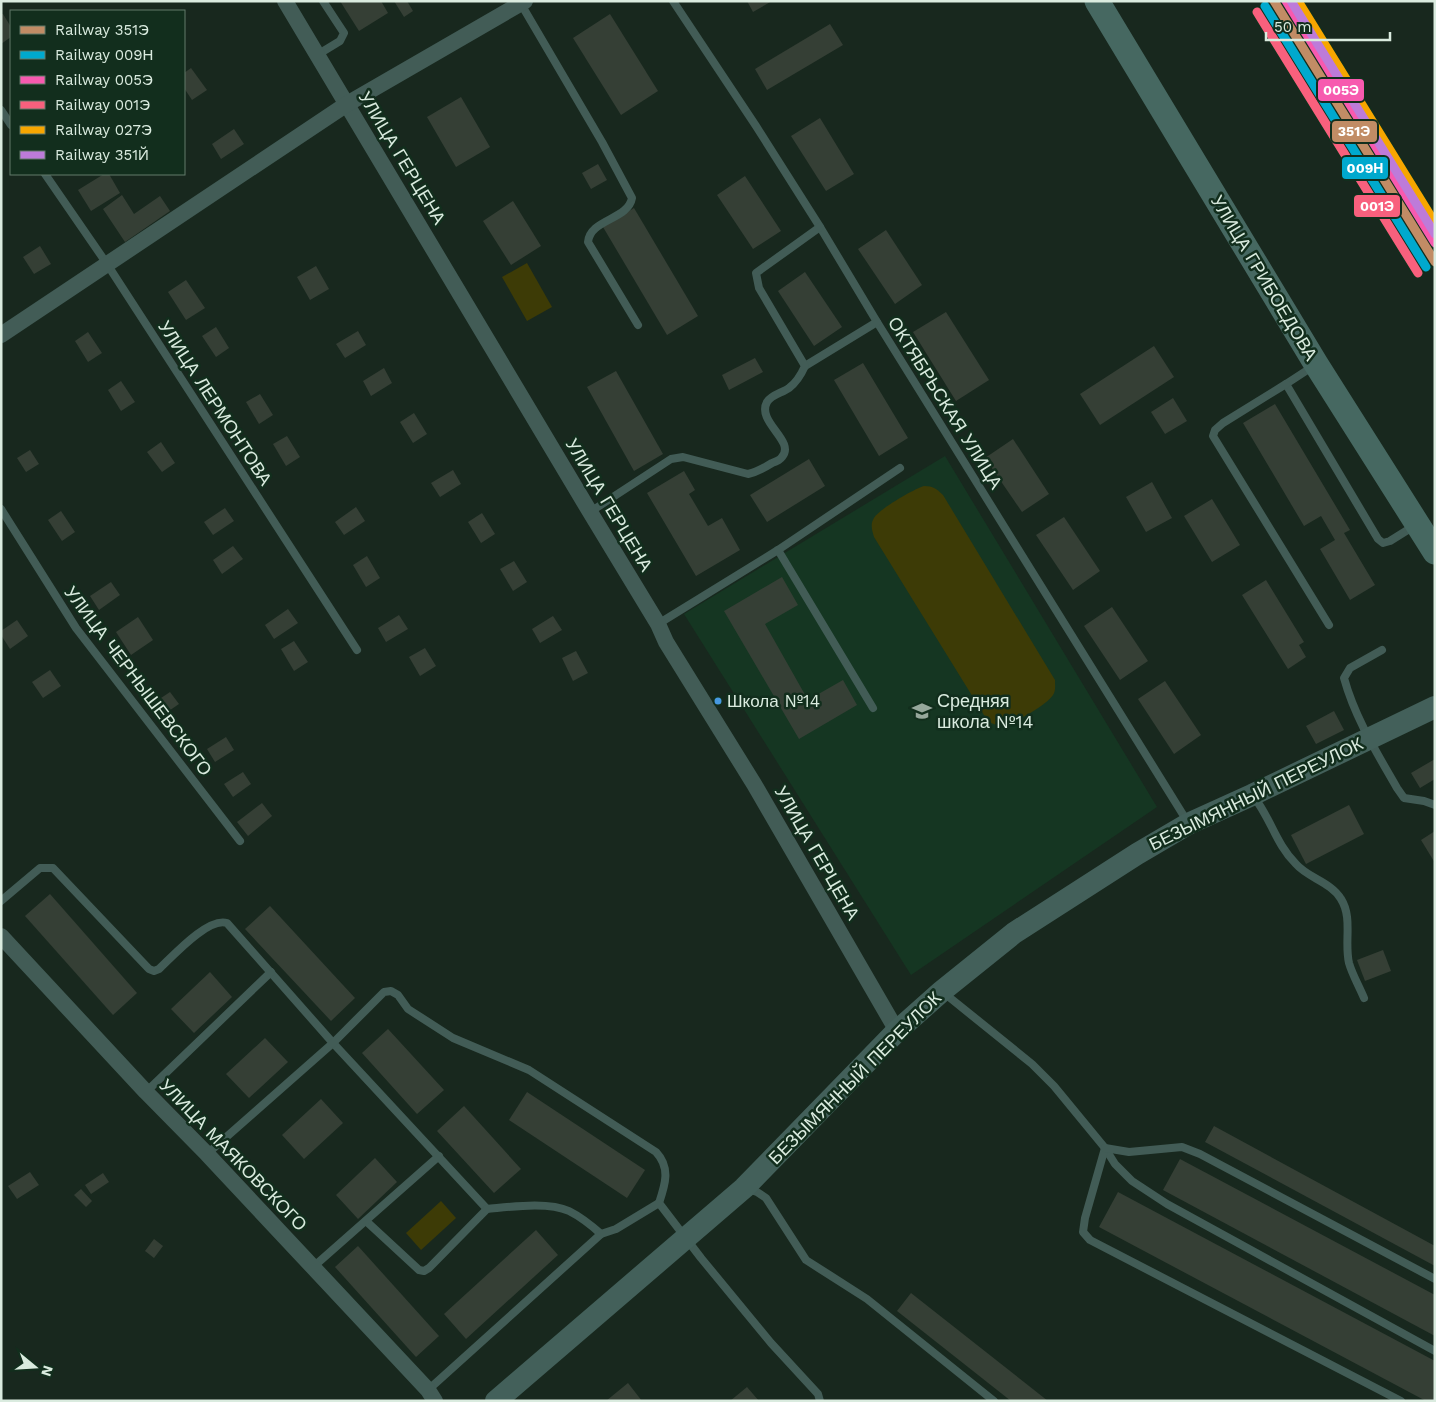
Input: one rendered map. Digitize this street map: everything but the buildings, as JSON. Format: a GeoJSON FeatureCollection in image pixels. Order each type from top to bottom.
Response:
{"type":"FeatureCollection","features":[{"type":"Feature","properties":{"kind":"main road","name":"УЛИЦА ГРИБОЕДОВА"},"geometry":{"type":"LineString","coordinates":[[1096,1],[1316,364],[1435,552]]}},
{"type":"Feature","properties":{"kind":"street","name":"УЛИЦА ГЕРЦЕНА"},"geometry":{"type":"LineString","coordinates":[[284,1],[658,624],[666,642],[754,784],[897,1031]]}},
{"type":"Feature","properties":{"kind":"street"},"geometry":{"type":"LineString","coordinates":[[1,335],[347,104],[523,3]]}},
{"type":"Feature","properties":{"kind":"street","name":"БЕЗЫМЯННЫЙ ПЕРЕУЛОК"},"geometry":{"type":"LineString","coordinates":[[496,1401],[744,1188],[897,1031],[1014,934],[1137,854],[1188,824],[1435,706]]}},
{"type":"Feature","properties":{"kind":"street","name":"УЛИЦА МАЯКОВСКОГО"},"geometry":{"type":"LineString","coordinates":[[1,936],[432,1395]]}},
{"type":"Feature","properties":{"kind":"lane"},"geometry":{"type":"LineString","coordinates":[[317,55],[340,41],[344,33],[323,1]]}},
{"type":"Feature","properties":{"kind":"lane","name":"ОКТЯБРЬСКАЯ УЛИЦА"},"geometry":{"type":"LineString","coordinates":[[673,1],[820,227],[876,322],[1188,824]]}},
{"type":"Feature","properties":{"kind":"lane"},"geometry":{"type":"LineString","coordinates":[[523,3],[632,198],[630,205],[626,209],[593,230],[588,236],[588,242],[638,325]]}},
{"type":"Feature","properties":{"kind":"lane"},"geometry":{"type":"LineString","coordinates":[[1,110],[10,124]]}},
{"type":"Feature","properties":{"kind":"lane","name":"УЛИЦА ЛЕРМОНТОВА"},"geometry":{"type":"LineString","coordinates":[[46,175],[107,264],[357,650]]}},
{"type":"Feature","properties":{"kind":"lane"},"geometry":{"type":"LineString","coordinates":[[805,366],[759,288],[756,273],[820,227]]}},
{"type":"Feature","properties":{"kind":"lane"},"geometry":{"type":"LineString","coordinates":[[590,512],[671,459],[682,457],[748,474],[756,473],[782,458],[784,443],[765,416],[764,408],[767,400],[788,388],[799,378],[805,366],[876,322]]}},
{"type":"Feature","properties":{"kind":"lane"},"geometry":{"type":"LineString","coordinates":[[1316,364],[1223,423],[1215,430],[1213,436],[1330,625]]}},
{"type":"Feature","properties":{"kind":"lane"},"geometry":{"type":"LineString","coordinates":[[1286,384],[1378,539],[1383,543],[1390,541],[1416,524]]}},
{"type":"Feature","properties":{"kind":"lane"},"geometry":{"type":"LineString","coordinates":[[658,624],[778,550],[900,468]]}},
{"type":"Feature","properties":{"kind":"lane","name":"УЛИЦА ЧЕРНЫШЕВСКОГО"},"geometry":{"type":"LineString","coordinates":[[1,509],[76,628],[240,841]]}},
{"type":"Feature","properties":{"kind":"lane"},"geometry":{"type":"LineString","coordinates":[[778,550],[874,708]]}},
{"type":"Feature","properties":{"kind":"lane"},"geometry":{"type":"LineString","coordinates":[[1382,650],[1350,668],[1344,678],[1358,716],[1404,798],[1435,805]]}},
{"type":"Feature","properties":{"kind":"lane"},"geometry":{"type":"LineString","coordinates":[[1252,795],[1262,808],[1281,848],[1297,866],[1326,884],[1341,898],[1347,915],[1349,962],[1364,998]]}},
{"type":"Feature","properties":{"kind":"lane"},"geometry":{"type":"LineString","coordinates":[[1,901],[40,868],[53,868],[149,969],[154,971],[197,935],[221,921],[228,922],[333,1043],[487,1209]]}},
{"type":"Feature","properties":{"kind":"lane"},"geometry":{"type":"LineString","coordinates":[[146,1092],[271,972]]}},
{"type":"Feature","properties":{"kind":"lane"},"geometry":{"type":"LineString","coordinates":[[207,1154],[333,1043],[384,992],[391,991],[398,995],[408,1009],[453,1038],[529,1070],[656,1152],[661,1158],[666,1176],[659,1203],[616,1229],[601,1234],[432,1395]]}},
{"type":"Feature","properties":{"kind":"lane"},"geometry":{"type":"LineString","coordinates":[[942,992],[1032,1064],[1054,1086],[1105,1148],[1115,1164],[1132,1181],[1167,1204],[1435,1350]]}},
{"type":"Feature","properties":{"kind":"lane"},"geometry":{"type":"LineString","coordinates":[[1105,1148],[1129,1152],[1182,1147],[1435,1279]]}},
{"type":"Feature","properties":{"kind":"lane"},"geometry":{"type":"LineString","coordinates":[[1105,1148],[1085,1218],[1083,1232],[1090,1240],[1401,1401]]}},
{"type":"Feature","properties":{"kind":"lane"},"geometry":{"type":"LineString","coordinates":[[312,1268],[439,1156]]}},
{"type":"Feature","properties":{"kind":"lane"},"geometry":{"type":"LineString","coordinates":[[744,1188],[757,1192],[766,1198],[806,1260],[866,1299],[994,1401]]}},
{"type":"Feature","properties":{"kind":"lane"},"geometry":{"type":"LineString","coordinates":[[659,1203],[701,1258],[771,1343],[818,1394],[820,1401]]}},
{"type":"Feature","properties":{"kind":"lane"},"geometry":{"type":"LineString","coordinates":[[366,1221],[407,1260],[419,1270],[424,1271],[487,1209],[512,1206],[546,1206],[567,1210],[586,1220],[601,1234]]}},
{"type":"Feature","properties":{"kind":"shaded area"},"geometry":{"type":"Polygon","coordinates":[[[527,263],[552,307],[527,321],[502,277],[527,263]]]}},
{"type":"Feature","properties":{"kind":"shaded area","name":"Средняя школа №14"},"geometry":{"type":"Polygon","coordinates":[[[945,456],[1157,807],[911,975],[684,614],[945,456]]]}},
{"type":"Feature","properties":{"kind":"shaded area"},"geometry":{"type":"Polygon","coordinates":[[[924,486],[935,488],[943,495],[1055,680],[1055,691],[1044,704],[1012,722],[997,725],[990,722],[986,717],[874,537],[872,523],[877,514],[897,500],[924,486]]]}},
{"type":"Feature","properties":{"kind":"shaded area"},"geometry":{"type":"Polygon","coordinates":[[[441,1201],[456,1218],[421,1250],[406,1233],[441,1201]]]}},
{"type":"Feature","properties":{"kind":"rail line","name":"351Э"},"geometry":{"type":"LineString","coordinates":[[1274,1],[1435,262]]}},
{"type":"Feature","properties":{"kind":"rail line","name":"005Э"},"geometry":{"type":"LineString","coordinates":[[1286,1],[1435,243]]}},
{"type":"Feature","properties":{"kind":"rail line","name":"351Й"},"geometry":{"type":"LineString","coordinates":[[1291,1],[1435,234]]}},
{"type":"Feature","properties":{"kind":"rail line","name":"027Э"},"geometry":{"type":"LineString","coordinates":[[1298,1],[1435,223]]}},
{"type":"Feature","properties":{"kind":"rail line","name":"009Н"},"geometry":{"type":"LineString","coordinates":[[1265,6],[1426,267]]}},
{"type":"Feature","properties":{"kind":"rail line","name":"001Э"},"geometry":{"type":"LineString","coordinates":[[1257,12],[1418,273]]}},
{"type":"Feature","properties":{"kind":"place","name":"Школа №14"},"geometry":{"type":"Point","coordinates":[718,701]}},
{"type":"Feature","properties":{"kind":"place","name":"Средняя школа №14"},"geometry":{"type":"Point","coordinates":[922,711]}}]}
